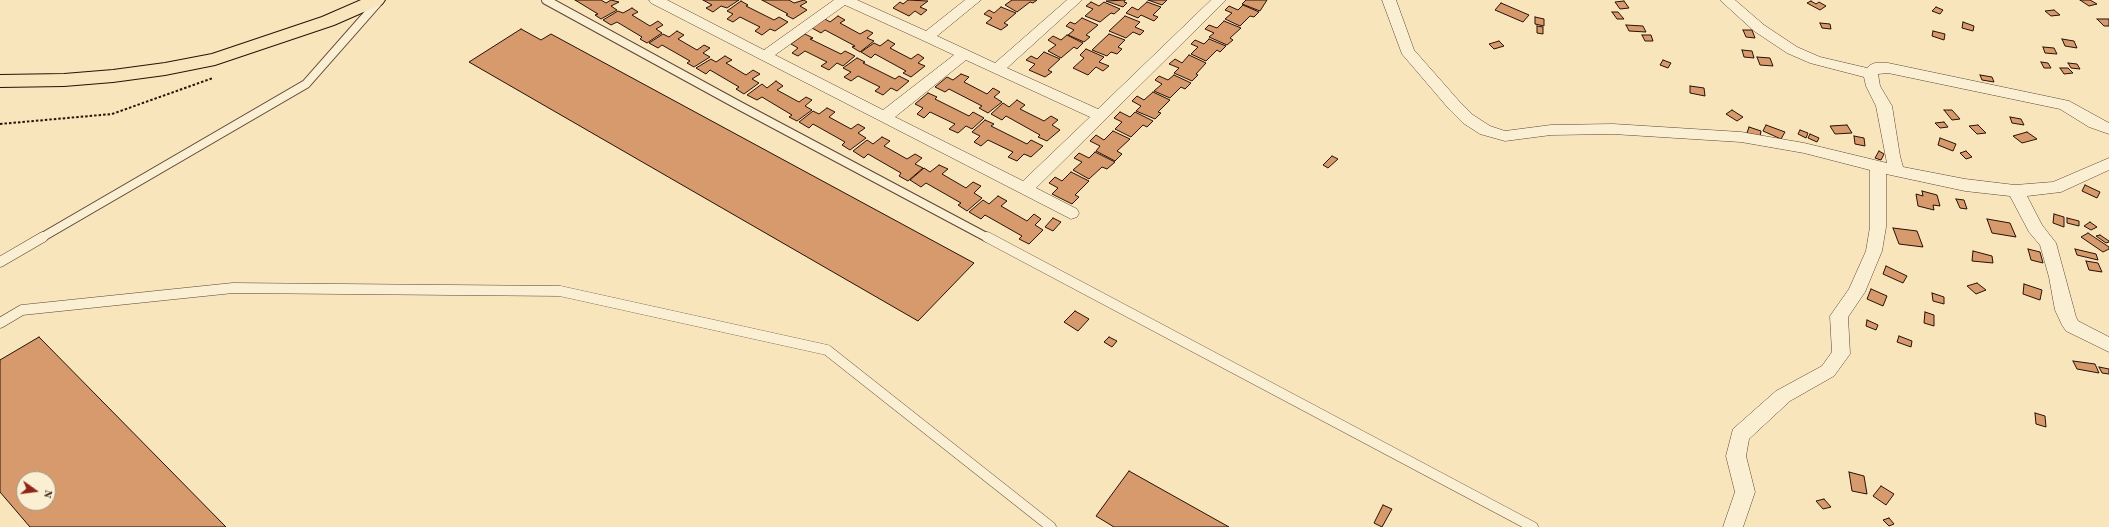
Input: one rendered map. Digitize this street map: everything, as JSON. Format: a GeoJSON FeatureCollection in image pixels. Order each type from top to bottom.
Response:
{"type":"FeatureCollection","features":[{"type":"Feature","properties":{"kind":"highway"},"geometry":{"type":"LineString","coordinates":[[0,81],[64,80],[113,76],[194,63],[259,45],[314,26],[376,0]]}},
{"type":"Feature","properties":{"kind":"street"},"geometry":{"type":"LineString","coordinates":[[656,0],[1072,213]]}},
{"type":"Feature","properties":{"kind":"street"},"geometry":{"type":"LineString","coordinates":[[765,56],[843,0]]}},
{"type":"Feature","properties":{"kind":"street"},"geometry":{"type":"LineString","coordinates":[[846,0],[1100,116]]}},
{"type":"Feature","properties":{"kind":"street"},"geometry":{"type":"LineString","coordinates":[[927,37],[974,0]]}},
{"type":"Feature","properties":{"kind":"street"},"geometry":{"type":"LineString","coordinates":[[997,69],[1075,0]]}},
{"type":"Feature","properties":{"kind":"street"},"geometry":{"type":"LineString","coordinates":[[1025,189],[1219,0]]}},
{"type":"Feature","properties":{"kind":"street"},"geometry":{"type":"LineString","coordinates":[[1389,0],[1407,51],[1454,106],[1468,119],[1485,130],[1505,136],[1551,130],[1613,129],[1741,138],[1804,148],[1878,167],[1964,185],[2015,191],[2055,188],[2109,164]]}},
{"type":"Feature","properties":{"kind":"street"},"geometry":{"type":"LineString","coordinates":[[1727,0],[1759,28],[1792,50],[1815,60],[1871,74]]}},
{"type":"Feature","properties":{"kind":"street"},"geometry":{"type":"LineString","coordinates":[[885,117],[965,54]]}},
{"type":"Feature","properties":{"kind":"street"},"geometry":{"type":"LineString","coordinates":[[1897,171],[1892,156],[1884,106],[1873,86],[1871,74],[1875,68],[1888,68],[2064,105],[2094,123],[2109,129]]}},
{"type":"Feature","properties":{"kind":"street"},"geometry":{"type":"LineString","coordinates":[[1733,527],[1745,492],[1736,456],[1740,435],[1783,396],[1828,371],[1841,354],[1839,316],[1856,292],[1874,252],[1878,227],[1878,167]]}},
{"type":"Feature","properties":{"kind":"street"},"geometry":{"type":"LineString","coordinates":[[2015,191],[2024,204],[2035,228],[2048,243],[2058,277],[2064,310],[2068,320],[2072,326],[2109,345]]}},
{"type":"Feature","properties":{"kind":"lane"},"geometry":{"type":"LineString","coordinates":[[0,262],[306,84],[380,0]]}},
{"type":"Feature","properties":{"kind":"lane"},"geometry":{"type":"LineString","coordinates":[[546,0],[740,106],[1533,527]]}},
{"type":"Feature","properties":{"kind":"lane"},"geometry":{"type":"LineString","coordinates":[[0,323],[22,310],[234,288],[560,292],[827,350],[1051,527]]}},
{"type":"Feature","properties":{"kind":"building"},"geometry":{"type":"Polygon","coordinates":[[[575,0],[601,0],[606,3],[611,0],[619,2],[611,6],[617,10],[601,19],[595,15],[598,14],[575,0]]]}},
{"type":"Feature","properties":{"kind":"building"},"geometry":{"type":"Polygon","coordinates":[[[703,0],[739,0],[727,8],[721,6],[713,12],[706,8],[712,5],[703,0]]]}},
{"type":"Feature","properties":{"kind":"building"},"geometry":{"type":"Polygon","coordinates":[[[762,0],[789,0],[794,3],[804,0],[807,2],[800,6],[807,10],[793,19],[786,15],[788,14],[762,0]]]}},
{"type":"Feature","properties":{"kind":"building"},"geometry":{"type":"Polygon","coordinates":[[[908,0],[928,1],[920,7],[927,10],[921,15],[915,11],[909,16],[893,8],[900,2],[903,4],[908,0]]]}},
{"type":"Feature","properties":{"kind":"building"},"geometry":{"type":"Polygon","coordinates":[[[1012,0],[1037,0],[1033,3],[1030,2],[1017,12],[1005,5],[1012,0]]]}},
{"type":"Feature","properties":{"kind":"building"},"geometry":{"type":"Polygon","coordinates":[[[1125,0],[1124,2],[1127,3],[1123,7],[1106,1],[1125,0]]]}},
{"type":"Feature","properties":{"kind":"building"},"geometry":{"type":"Polygon","coordinates":[[[1148,0],[1167,0],[1162,5],[1148,0]]]}},
{"type":"Feature","properties":{"kind":"building"},"geometry":{"type":"Polygon","coordinates":[[[1246,0],[1267,0],[1260,11],[1242,4],[1246,0]]]}},
{"type":"Feature","properties":{"kind":"building"},"geometry":{"type":"Polygon","coordinates":[[[2080,0],[2090,0],[2097,4],[2089,6],[2080,0]]]}},
{"type":"Feature","properties":{"kind":"building"},"geometry":{"type":"Polygon","coordinates":[[[741,1],[748,5],[746,6],[774,20],[779,17],[788,22],[775,31],[770,29],[762,35],[755,31],[760,27],[740,17],[733,22],[727,19],[733,14],[727,11],[741,1]]]}},
{"type":"Feature","properties":{"kind":"building"},"geometry":{"type":"Polygon","coordinates":[[[1624,1],[1629,8],[1620,9],[1615,2],[1624,1]]]}},
{"type":"Feature","properties":{"kind":"building"},"geometry":{"type":"Polygon","coordinates":[[[1811,1],[1816,4],[1819,2],[1826,6],[1820,10],[1807,3],[1811,1]]]}},
{"type":"Feature","properties":{"kind":"building"},"geometry":{"type":"Polygon","coordinates":[[[1091,2],[1099,6],[1104,2],[1120,9],[1114,14],[1111,13],[1100,22],[1085,16],[1093,9],[1086,6],[1091,2]]]}},
{"type":"Feature","properties":{"kind":"building"},"geometry":{"type":"Polygon","coordinates":[[[1147,2],[1161,7],[1153,15],[1158,17],[1154,21],[1141,15],[1138,18],[1126,13],[1132,7],[1138,10],[1147,2]]]}},
{"type":"Feature","properties":{"kind":"building"},"geometry":{"type":"Polygon","coordinates":[[[1501,3],[1529,15],[1523,22],[1495,10],[1501,3]]]}},
{"type":"Feature","properties":{"kind":"building"},"geometry":{"type":"Polygon","coordinates":[[[1243,5],[1259,12],[1254,17],[1250,16],[1240,26],[1225,19],[1232,13],[1225,10],[1229,6],[1238,10],[1243,5]]]}},
{"type":"Feature","properties":{"kind":"building"},"geometry":{"type":"Polygon","coordinates":[[[1001,7],[1016,13],[1004,23],[1008,25],[1001,30],[986,23],[992,18],[984,14],[989,10],[994,13],[1001,7]]]}},
{"type":"Feature","properties":{"kind":"building"},"geometry":{"type":"Polygon","coordinates":[[[1936,7],[1943,10],[1940,14],[1932,11],[1936,7]]]}},
{"type":"Feature","properties":{"kind":"building"},"geometry":{"type":"Polygon","coordinates":[[[632,8],[638,12],[632,15],[650,26],[658,21],[663,25],[656,29],[662,33],[647,43],[640,39],[642,37],[617,22],[611,25],[603,20],[618,11],[623,13],[632,8]]]}},
{"type":"Feature","properties":{"kind":"building"},"geometry":{"type":"Polygon","coordinates":[[[2054,10],[2060,15],[2051,16],[2045,11],[2054,10]]]}},
{"type":"Feature","properties":{"kind":"building"},"geometry":{"type":"Polygon","coordinates":[[[1612,12],[1618,12],[1624,19],[1617,19],[1612,12]]]}},
{"type":"Feature","properties":{"kind":"building"},"geometry":{"type":"Polygon","coordinates":[[[838,16],[845,20],[840,23],[860,34],[867,30],[873,33],[867,38],[874,41],[860,52],[852,47],[855,46],[825,30],[821,33],[812,28],[825,19],[830,22],[838,16]]]}},
{"type":"Feature","properties":{"kind":"building"},"geometry":{"type":"Polygon","coordinates":[[[1125,16],[1140,22],[1135,27],[1144,31],[1140,35],[1133,32],[1126,38],[1109,31],[1125,16]]]}},
{"type":"Feature","properties":{"kind":"building"},"geometry":{"type":"Polygon","coordinates":[[[1535,17],[1544,19],[1544,26],[1535,24],[1535,17]]]}},
{"type":"Feature","properties":{"kind":"building"},"geometry":{"type":"Polygon","coordinates":[[[1082,18],[1098,25],[1086,35],[1090,37],[1084,42],[1068,35],[1074,30],[1066,26],[1070,22],[1075,24],[1082,18]]]}},
{"type":"Feature","properties":{"kind":"building"},"geometry":{"type":"Polygon","coordinates":[[[2097,19],[2109,19],[2109,26],[2104,26],[2097,19]]]}},
{"type":"Feature","properties":{"kind":"building"},"geometry":{"type":"Polygon","coordinates":[[[1224,21],[1241,28],[1230,38],[1233,40],[1227,45],[1209,37],[1214,33],[1205,29],[1209,25],[1217,28],[1224,21]]]}},
{"type":"Feature","properties":{"kind":"building"},"geometry":{"type":"Polygon","coordinates":[[[1963,22],[1974,26],[1973,31],[1962,28],[1963,22]]]}},
{"type":"Feature","properties":{"kind":"building"},"geometry":{"type":"Polygon","coordinates":[[[1820,23],[1830,24],[1831,29],[1822,28],[1820,23]]]}},
{"type":"Feature","properties":{"kind":"building"},"geometry":{"type":"Polygon","coordinates":[[[1626,25],[1643,26],[1646,32],[1629,31],[1626,25]]]}},
{"type":"Feature","properties":{"kind":"building"},"geometry":{"type":"Polygon","coordinates":[[[1537,26],[1543,27],[1543,34],[1537,33],[1537,26]]]}},
{"type":"Feature","properties":{"kind":"building"},"geometry":{"type":"Polygon","coordinates":[[[521,29],[541,40],[551,34],[974,263],[918,321],[469,62],[521,29]]]}},
{"type":"Feature","properties":{"kind":"building"},"geometry":{"type":"Polygon","coordinates":[[[1743,30],[1752,30],[1755,38],[1746,37],[1743,30]]]}},
{"type":"Feature","properties":{"kind":"building"},"geometry":{"type":"Polygon","coordinates":[[[677,31],[684,35],[678,39],[697,50],[704,45],[710,48],[703,53],[710,57],[694,67],[687,63],[690,61],[662,45],[658,48],[649,43],[663,34],[669,37],[677,31]]]}},
{"type":"Feature","properties":{"kind":"building"},"geometry":{"type":"Polygon","coordinates":[[[1933,31],[1945,34],[1944,40],[1932,36],[1933,31]]]}},
{"type":"Feature","properties":{"kind":"building"},"geometry":{"type":"Polygon","coordinates":[[[805,34],[813,38],[810,39],[841,54],[845,51],[855,56],[843,66],[837,63],[829,70],[821,66],[827,62],[805,51],[798,56],[792,53],[798,48],[791,44],[805,34]]]}},
{"type":"Feature","properties":{"kind":"building"},"geometry":{"type":"Polygon","coordinates":[[[1109,34],[1125,40],[1118,47],[1122,49],[1117,54],[1111,52],[1107,56],[1092,50],[1109,34]]]}},
{"type":"Feature","properties":{"kind":"building"},"geometry":{"type":"Polygon","coordinates":[[[1067,35],[1083,43],[1077,49],[1074,47],[1061,58],[1048,51],[1056,45],[1048,40],[1053,36],[1061,40],[1067,35]]]}},
{"type":"Feature","properties":{"kind":"building"},"geometry":{"type":"Polygon","coordinates":[[[1642,35],[1651,35],[1653,41],[1645,41],[1642,35]]]}},
{"type":"Feature","properties":{"kind":"building"},"geometry":{"type":"Polygon","coordinates":[[[1209,39],[1226,46],[1220,52],[1217,50],[1206,61],[1191,54],[1198,47],[1191,44],[1195,40],[1204,44],[1209,39]]]}},
{"type":"Feature","properties":{"kind":"building"},"geometry":{"type":"Polygon","coordinates":[[[2062,39],[2074,41],[2077,48],[2065,46],[2062,39]]]}},
{"type":"Feature","properties":{"kind":"building"},"geometry":{"type":"Polygon","coordinates":[[[888,40],[895,44],[890,48],[911,59],[918,54],[924,58],[918,63],[925,66],[911,77],[903,73],[906,71],[875,54],[871,58],[861,52],[874,43],[880,46],[888,40]]]}},
{"type":"Feature","properties":{"kind":"building"},"geometry":{"type":"Polygon","coordinates":[[[1499,41],[1504,46],[1494,49],[1489,44],[1499,41]]]}},
{"type":"Feature","properties":{"kind":"building"},"geometry":{"type":"Polygon","coordinates":[[[2043,47],[2054,48],[2057,54],[2045,53],[2043,47]]]}},
{"type":"Feature","properties":{"kind":"building"},"geometry":{"type":"Polygon","coordinates":[[[1086,49],[1104,57],[1099,62],[1109,66],[1103,71],[1096,67],[1088,75],[1073,68],[1084,58],[1080,55],[1086,49]]]}},
{"type":"Feature","properties":{"kind":"building"},"geometry":{"type":"Polygon","coordinates":[[[1742,50],[1752,51],[1754,58],[1744,57],[1742,50]]]}},
{"type":"Feature","properties":{"kind":"building"},"geometry":{"type":"Polygon","coordinates":[[[1044,52],[1060,59],[1048,70],[1052,72],[1045,77],[1029,70],[1035,64],[1026,60],[1031,56],[1037,59],[1044,52]]]}},
{"type":"Feature","properties":{"kind":"building"},"geometry":{"type":"Polygon","coordinates":[[[1189,55],[1206,63],[1192,81],[1174,73],[1179,68],[1169,64],[1175,59],[1182,63],[1189,55]]]}},
{"type":"Feature","properties":{"kind":"building"},"geometry":{"type":"Polygon","coordinates":[[[725,56],[732,60],[726,63],[746,75],[753,70],[760,74],[752,79],[759,83],[744,94],[736,89],[739,87],[710,70],[706,74],[696,68],[711,59],[716,62],[725,56]]]}},
{"type":"Feature","properties":{"kind":"building"},"geometry":{"type":"Polygon","coordinates":[[[1757,57],[1770,58],[1773,66],[1760,65],[1757,57]]]}},
{"type":"Feature","properties":{"kind":"building"},"geometry":{"type":"Polygon","coordinates":[[[857,58],[865,62],[863,63],[895,79],[899,76],[909,81],[897,91],[891,88],[883,95],[875,91],[880,87],[858,76],[851,81],[844,77],[851,72],[843,68],[857,58]]]}},
{"type":"Feature","properties":{"kind":"building"},"geometry":{"type":"Polygon","coordinates":[[[1663,60],[1671,63],[1668,68],[1660,65],[1663,60]]]}},
{"type":"Feature","properties":{"kind":"building"},"geometry":{"type":"Polygon","coordinates":[[[2041,62],[2048,63],[2051,68],[2044,68],[2041,62]]]}},
{"type":"Feature","properties":{"kind":"building"},"geometry":{"type":"Polygon","coordinates":[[[2068,63],[2077,64],[2080,69],[2071,68],[2068,63]]]}},
{"type":"Feature","properties":{"kind":"building"},"geometry":{"type":"Polygon","coordinates":[[[2060,68],[2068,68],[2073,73],[2064,74],[2060,68]]]}},
{"type":"Feature","properties":{"kind":"building"},"geometry":{"type":"Polygon","coordinates":[[[961,74],[969,77],[964,82],[987,94],[993,88],[1000,92],[994,97],[1002,102],[988,113],[979,108],[982,106],[949,89],[945,92],[935,87],[947,77],[953,80],[961,74]]]}},
{"type":"Feature","properties":{"kind":"building"},"geometry":{"type":"Polygon","coordinates":[[[1174,75],[1191,83],[1185,89],[1181,87],[1170,98],[1154,91],[1162,84],[1155,80],[1159,76],[1168,80],[1174,75]]]}},
{"type":"Feature","properties":{"kind":"building"},"geometry":{"type":"Polygon","coordinates":[[[1980,75],[1992,77],[1994,82],[1982,80],[1980,75]]]}},
{"type":"Feature","properties":{"kind":"building"},"geometry":{"type":"Polygon","coordinates":[[[776,81],[783,86],[777,90],[799,102],[806,97],[812,100],[805,106],[812,110],[797,121],[789,117],[792,115],[762,97],[757,100],[747,95],[762,84],[767,88],[776,81]]]}},
{"type":"Feature","properties":{"kind":"building"},"geometry":{"type":"Polygon","coordinates":[[[1690,86],[1704,88],[1705,96],[1690,93],[1690,86]]]}},
{"type":"Feature","properties":{"kind":"building"},"geometry":{"type":"Polygon","coordinates":[[[1153,92],[1170,100],[1158,112],[1161,113],[1155,119],[1136,111],[1141,106],[1132,101],[1137,96],[1144,100],[1153,92]]]}},
{"type":"Feature","properties":{"kind":"building"},"geometry":{"type":"Polygon","coordinates":[[[928,93],[937,97],[935,99],[969,116],[973,112],[984,118],[972,129],[966,126],[958,133],[949,129],[955,124],[930,112],[924,118],[917,114],[923,108],[915,104],[928,93]]]}},
{"type":"Feature","properties":{"kind":"building"},"geometry":{"type":"Polygon","coordinates":[[[1017,100],[1025,105],[1020,109],[1044,121],[1051,116],[1058,120],[1052,125],[1060,130],[1047,141],[1038,137],[1040,135],[1006,116],[1002,120],[991,114],[1003,103],[1009,107],[1017,100]]]}},
{"type":"Feature","properties":{"kind":"building"},"geometry":{"type":"Polygon","coordinates":[[[827,108],[835,112],[829,117],[851,129],[858,124],[865,128],[858,133],[866,138],[850,150],[842,145],[845,142],[813,124],[809,128],[799,122],[813,111],[819,114],[827,108]]]}},
{"type":"Feature","properties":{"kind":"building"},"geometry":{"type":"Polygon","coordinates":[[[1732,110],[1743,117],[1737,121],[1726,114],[1732,110]]]}},
{"type":"Feature","properties":{"kind":"building"},"geometry":{"type":"Polygon","coordinates":[[[1944,110],[1952,110],[1960,119],[1952,120],[1944,110]]]}},
{"type":"Feature","properties":{"kind":"building"},"geometry":{"type":"Polygon","coordinates":[[[1120,112],[1130,117],[1135,112],[1153,121],[1147,127],[1143,125],[1131,137],[1115,129],[1122,122],[1114,118],[1120,112]]]}},
{"type":"Feature","properties":{"kind":"building"},"geometry":{"type":"Polygon","coordinates":[[[2010,117],[2021,119],[2024,125],[2012,123],[2010,117]]]}},
{"type":"Feature","properties":{"kind":"building"},"geometry":{"type":"Polygon","coordinates":[[[985,120],[994,124],[991,126],[1027,144],[1031,140],[1043,146],[1031,157],[1024,154],[1017,161],[1008,157],[1013,152],[988,140],[981,146],[974,142],[980,136],[972,132],[985,120]]]}},
{"type":"Feature","properties":{"kind":"building"},"geometry":{"type":"Polygon","coordinates":[[[1944,122],[1948,127],[1940,128],[1935,123],[1944,122]]]}},
{"type":"Feature","properties":{"kind":"building"},"geometry":{"type":"Polygon","coordinates":[[[1766,125],[1785,132],[1781,139],[1763,131],[1766,125]]]}},
{"type":"Feature","properties":{"kind":"building"},"geometry":{"type":"Polygon","coordinates":[[[1847,125],[1852,133],[1835,134],[1830,126],[1847,125]]]}},
{"type":"Feature","properties":{"kind":"building"},"geometry":{"type":"Polygon","coordinates":[[[1978,125],[1986,133],[1977,134],[1969,126],[1978,125]]]}},
{"type":"Feature","properties":{"kind":"building"},"geometry":{"type":"Polygon","coordinates":[[[1749,127],[1761,131],[1760,137],[1747,133],[1749,127]]]}},
{"type":"Feature","properties":{"kind":"building"},"geometry":{"type":"Polygon","coordinates":[[[1800,130],[1808,133],[1806,138],[1798,134],[1800,130]]]}},
{"type":"Feature","properties":{"kind":"building"},"geometry":{"type":"Polygon","coordinates":[[[1113,131],[1130,139],[1117,151],[1122,154],[1115,161],[1096,151],[1100,146],[1090,141],[1096,135],[1104,140],[1113,131]]]}},
{"type":"Feature","properties":{"kind":"building"},"geometry":{"type":"Polygon","coordinates":[[[2027,132],[2037,139],[2022,143],[2013,136],[2027,132]]]}},
{"type":"Feature","properties":{"kind":"building"},"geometry":{"type":"Polygon","coordinates":[[[1810,134],[1819,138],[1817,142],[1808,138],[1810,134]]]}},
{"type":"Feature","properties":{"kind":"building"},"geometry":{"type":"Polygon","coordinates":[[[1854,136],[1864,138],[1865,146],[1855,144],[1854,136]]]}},
{"type":"Feature","properties":{"kind":"building"},"geometry":{"type":"Polygon","coordinates":[[[882,137],[890,141],[884,146],[907,159],[915,154],[922,158],[915,164],[923,168],[908,181],[899,176],[901,173],[868,154],[864,158],[853,151],[867,140],[873,144],[882,137]]]}},
{"type":"Feature","properties":{"kind":"building"},"geometry":{"type":"Polygon","coordinates":[[[1940,138],[1956,144],[1953,151],[1938,145],[1940,138]]]}},
{"type":"Feature","properties":{"kind":"building"},"geometry":{"type":"Polygon","coordinates":[[[1879,151],[1884,154],[1881,160],[1875,158],[1879,151]]]}},
{"type":"Feature","properties":{"kind":"building"},"geometry":{"type":"Polygon","coordinates":[[[1966,151],[1972,157],[1966,159],[1960,153],[1966,151]]]}},
{"type":"Feature","properties":{"kind":"building"},"geometry":{"type":"Polygon","coordinates":[[[1095,152],[1115,162],[1107,169],[1102,167],[1089,179],[1073,170],[1082,162],[1074,158],[1079,153],[1089,158],[1095,152]]]}},
{"type":"Feature","properties":{"kind":"building"},"geometry":{"type":"Polygon","coordinates":[[[1332,156],[1338,159],[1328,168],[1323,165],[1332,156]]]}},
{"type":"Feature","properties":{"kind":"building"},"geometry":{"type":"Polygon","coordinates":[[[939,165],[948,169],[942,174],[966,188],[973,182],[981,186],[974,193],[982,198],[967,211],[958,205],[961,203],[926,183],[921,187],[910,180],[924,168],[930,172],[939,165]]]}},
{"type":"Feature","properties":{"kind":"building"},"geometry":{"type":"Polygon","coordinates":[[[1071,172],[1089,181],[1075,195],[1079,197],[1072,204],[1052,194],[1058,188],[1049,183],[1055,177],[1062,181],[1071,172]]]}},
{"type":"Feature","properties":{"kind":"building"},"geometry":{"type":"Polygon","coordinates":[[[2085,185],[2100,192],[2097,198],[2082,191],[2085,185]]]}},
{"type":"Feature","properties":{"kind":"building"},"geometry":{"type":"Polygon","coordinates":[[[1922,191],[1937,195],[1940,206],[1933,205],[1934,210],[1918,206],[1916,194],[1923,196],[1922,191]]]}},
{"type":"Feature","properties":{"kind":"building"},"geometry":{"type":"Polygon","coordinates":[[[998,196],[1007,201],[1001,206],[1027,221],[1034,214],[1041,219],[1035,225],[1043,230],[1029,244],[1019,239],[1022,236],[985,215],[981,219],[969,212],[983,200],[989,204],[998,196]]]}},
{"type":"Feature","properties":{"kind":"building"},"geometry":{"type":"Polygon","coordinates":[[[1956,199],[1964,200],[1967,209],[1960,208],[1956,199]]]}},
{"type":"Feature","properties":{"kind":"building"},"geometry":{"type":"Polygon","coordinates":[[[2054,214],[2064,217],[2064,227],[2053,223],[2054,214]]]}},
{"type":"Feature","properties":{"kind":"building"},"geometry":{"type":"Polygon","coordinates":[[[1053,218],[1061,222],[1053,231],[1045,227],[1053,218]]]}},
{"type":"Feature","properties":{"kind":"building"},"geometry":{"type":"Polygon","coordinates":[[[2067,218],[2079,221],[2079,226],[2067,223],[2067,218]]]}},
{"type":"Feature","properties":{"kind":"building"},"geometry":{"type":"Polygon","coordinates":[[[1987,219],[2010,223],[2016,237],[1992,233],[1987,219]]]}},
{"type":"Feature","properties":{"kind":"building"},"geometry":{"type":"Polygon","coordinates":[[[2090,222],[2097,227],[2091,230],[2084,226],[2090,222]]]}},
{"type":"Feature","properties":{"kind":"building"},"geometry":{"type":"Polygon","coordinates":[[[1893,228],[1917,231],[1923,247],[1899,244],[1893,228]]]}},
{"type":"Feature","properties":{"kind":"building"},"geometry":{"type":"Polygon","coordinates":[[[2088,233],[2109,247],[2109,249],[2103,252],[2081,237],[2088,233]]]}},
{"type":"Feature","properties":{"kind":"building"},"geometry":{"type":"Polygon","coordinates":[[[2100,235],[2109,242],[2106,243],[2096,236],[2100,235]]]}},
{"type":"Feature","properties":{"kind":"building"},"geometry":{"type":"Polygon","coordinates":[[[2028,249],[2040,252],[2043,263],[2031,260],[2028,249]]]}},
{"type":"Feature","properties":{"kind":"building"},"geometry":{"type":"Polygon","coordinates":[[[2075,249],[2096,254],[2098,260],[2077,255],[2075,249]]]}},
{"type":"Feature","properties":{"kind":"building"},"geometry":{"type":"Polygon","coordinates":[[[1973,251],[1992,256],[1993,263],[1972,261],[1973,251]]]}},
{"type":"Feature","properties":{"kind":"building"},"geometry":{"type":"Polygon","coordinates":[[[2086,261],[2098,263],[2102,272],[2089,270],[2086,261]]]}},
{"type":"Feature","properties":{"kind":"building"},"geometry":{"type":"Polygon","coordinates":[[[1886,266],[1907,276],[1903,283],[1883,274],[1886,266]]]}},
{"type":"Feature","properties":{"kind":"building"},"geometry":{"type":"Polygon","coordinates":[[[1977,283],[1986,290],[1976,294],[1967,286],[1977,283]]]}},
{"type":"Feature","properties":{"kind":"building"},"geometry":{"type":"Polygon","coordinates":[[[2024,284],[2042,290],[2040,300],[2023,294],[2024,284]]]}},
{"type":"Feature","properties":{"kind":"building"},"geometry":{"type":"Polygon","coordinates":[[[1871,289],[1887,296],[1883,306],[1867,299],[1871,289]]]}},
{"type":"Feature","properties":{"kind":"building"},"geometry":{"type":"Polygon","coordinates":[[[1932,293],[1944,297],[1944,304],[1933,301],[1932,293]]]}},
{"type":"Feature","properties":{"kind":"building"},"geometry":{"type":"Polygon","coordinates":[[[1075,311],[1089,319],[1078,331],[1064,322],[1075,311]]]}},
{"type":"Feature","properties":{"kind":"building"},"geometry":{"type":"Polygon","coordinates":[[[1925,312],[1934,315],[1934,326],[1924,323],[1925,312]]]}},
{"type":"Feature","properties":{"kind":"building"},"geometry":{"type":"Polygon","coordinates":[[[1867,320],[1878,325],[1876,330],[1866,326],[1867,320]]]}},
{"type":"Feature","properties":{"kind":"building"},"geometry":{"type":"Polygon","coordinates":[[[1899,336],[1912,341],[1911,347],[1897,342],[1899,336]]]}},
{"type":"Feature","properties":{"kind":"building"},"geometry":{"type":"Polygon","coordinates":[[[39,337],[226,527],[30,527],[16,511],[56,511],[56,471],[16,471],[16,511],[0,492],[0,360],[39,337]]]}},
{"type":"Feature","properties":{"kind":"building"},"geometry":{"type":"Polygon","coordinates":[[[1109,337],[1117,341],[1112,347],[1104,342],[1109,337]]]}},
{"type":"Feature","properties":{"kind":"building"},"geometry":{"type":"Polygon","coordinates":[[[2073,361],[2095,364],[2099,373],[2077,369],[2073,361]]]}},
{"type":"Feature","properties":{"kind":"building"},"geometry":{"type":"Polygon","coordinates":[[[2099,367],[2109,369],[2109,374],[2102,373],[2099,367]]]}},
{"type":"Feature","properties":{"kind":"building"},"geometry":{"type":"Polygon","coordinates":[[[2035,413],[2045,416],[2046,427],[2036,424],[2035,413]]]}},
{"type":"Feature","properties":{"kind":"building"},"geometry":{"type":"Polygon","coordinates":[[[1129,471],[1229,527],[1114,527],[1096,516],[1129,471]]]}},
{"type":"Feature","properties":{"kind":"building"},"geometry":{"type":"Polygon","coordinates":[[[1849,472],[1864,476],[1867,494],[1852,491],[1849,472]]]}},
{"type":"Feature","properties":{"kind":"building"},"geometry":{"type":"Polygon","coordinates":[[[1881,486],[1894,494],[1886,505],[1873,496],[1881,486]]]}},
{"type":"Feature","properties":{"kind":"building"},"geometry":{"type":"Polygon","coordinates":[[[1824,499],[1831,507],[1823,509],[1816,501],[1824,499]]]}},
{"type":"Feature","properties":{"kind":"building"},"geometry":{"type":"Polygon","coordinates":[[[1383,505],[1392,509],[1382,527],[1374,523],[1383,505]]]}},
{"type":"Feature","properties":{"kind":"building"},"geometry":{"type":"Polygon","coordinates":[[[1889,518],[1894,524],[1889,526],[1883,520],[1889,518]]]}}]}
